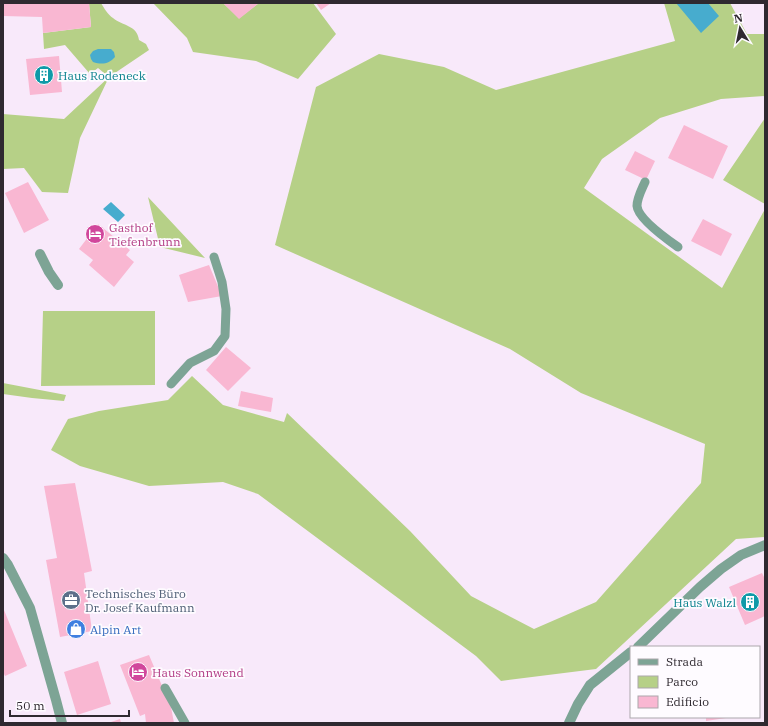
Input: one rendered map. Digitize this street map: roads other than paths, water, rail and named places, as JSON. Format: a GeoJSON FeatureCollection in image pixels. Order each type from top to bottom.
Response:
{"type":"FeatureCollection","features":[{"type":"Feature","properties":{"kind":"street"},"geometry":{"type":"LineString","coordinates":[[40,254],[48,272],[58,285]]}},
{"type":"Feature","properties":{"kind":"street"},"geometry":{"type":"LineString","coordinates":[[639,646],[700,587],[721,569],[741,555],[765,545]]}},
{"type":"Feature","properties":{"kind":"street"},"geometry":{"type":"LineString","coordinates":[[3,558],[30,608],[62,723]]}},
{"type":"Feature","properties":{"kind":"street"},"geometry":{"type":"LineString","coordinates":[[570,723],[578,704],[590,685],[630,653]]}},
{"type":"Feature","properties":{"kind":"lane"},"geometry":{"type":"LineString","coordinates":[[645,182],[639,195],[637,205],[639,212],[662,236],[678,247]]}},
{"type":"Feature","properties":{"kind":"lane"},"geometry":{"type":"LineString","coordinates":[[171,384],[190,363],[214,351],[225,336],[226,309],[222,282],[214,257]]}},
{"type":"Feature","properties":{"kind":"lane"},"geometry":{"type":"LineString","coordinates":[[165,688],[185,723]]}},
{"type":"Feature","properties":{"kind":"water"},"geometry":{"type":"Polygon","coordinates":[[[676,3],[708,3],[719,16],[701,33],[676,3]]]}},
{"type":"Feature","properties":{"kind":"water"},"geometry":{"type":"Polygon","coordinates":[[[98,49],[111,49],[114,52],[115,57],[105,63],[93,62],[90,55],[93,51],[98,49]]]}},
{"type":"Feature","properties":{"kind":"water"},"geometry":{"type":"Polygon","coordinates":[[[111,202],[125,215],[118,222],[103,209],[111,202]]]}},
{"type":"Feature","properties":{"kind":"place","name":"Haus Rodeneck"},"geometry":{"type":"Point","coordinates":[44,75]}},
{"type":"Feature","properties":{"kind":"place","name":"Gasthof Tiefenbrunn"},"geometry":{"type":"Point","coordinates":[95,234]}},
{"type":"Feature","properties":{"kind":"place","name":"Technisches Büro Dr. Josef Kaufmann"},"geometry":{"type":"Point","coordinates":[71,600]}},
{"type":"Feature","properties":{"kind":"place","name":"Haus Walzl"},"geometry":{"type":"Point","coordinates":[750,602]}},
{"type":"Feature","properties":{"kind":"place","name":"Alpin Art"},"geometry":{"type":"Point","coordinates":[76,629]}},
{"type":"Feature","properties":{"kind":"place","name":"Haus Sonnwend"},"geometry":{"type":"Point","coordinates":[138,672]}}]}
